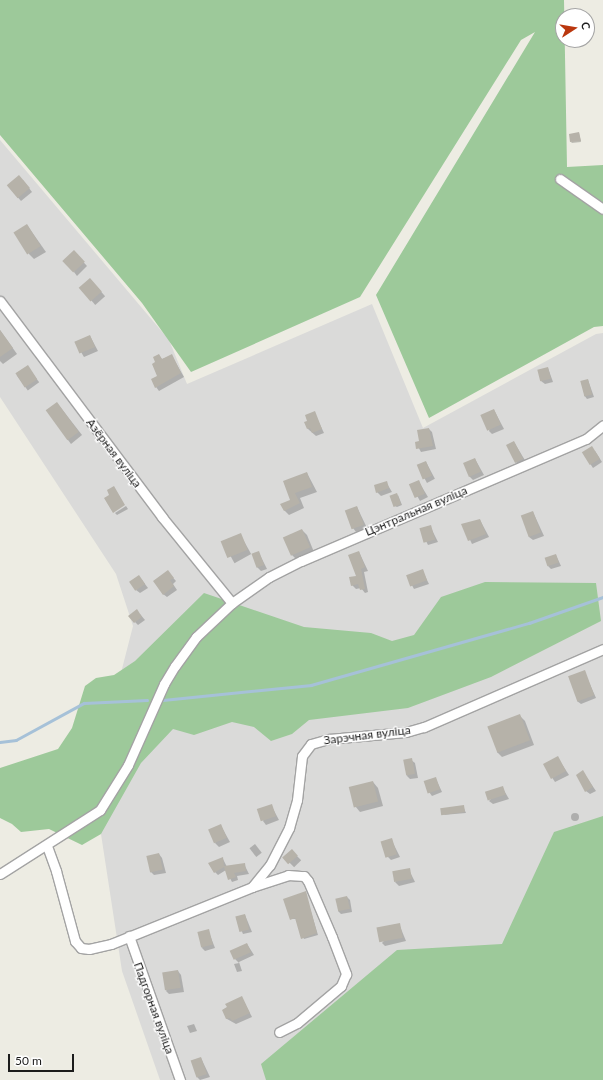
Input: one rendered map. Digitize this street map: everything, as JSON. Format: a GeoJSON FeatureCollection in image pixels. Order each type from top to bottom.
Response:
{"type":"FeatureCollection","features":[{"type":"Feature","properties":{"kind":"street"},"geometry":{"type":"LineString","coordinates":[[560,180],[603,209]]}},
{"type":"Feature","properties":{"kind":"street","name":"Азёрная вуліца"},"geometry":{"type":"LineString","coordinates":[[0,300],[162,517],[232,603]]}},
{"type":"Feature","properties":{"kind":"street","name":"Цэнтральная вуліца"},"geometry":{"type":"LineString","coordinates":[[0,874],[47,846],[100,810],[128,765],[164,684],[182,655],[196,637],[232,603],[270,577],[301,561],[586,439],[603,425]]}},
{"type":"Feature","properties":{"kind":"street","name":"Зарэчная вуліца"},"geometry":{"type":"LineString","coordinates":[[252,887],[270,864],[289,828],[297,800],[302,756],[311,744],[329,738],[406,732],[424,727],[603,649]]}},
{"type":"Feature","properties":{"kind":"street"},"geometry":{"type":"LineString","coordinates":[[47,846],[78,944],[89,949],[129,936],[252,887],[288,876],[304,876],[308,881],[346,974],[341,986],[298,1023],[279,1032]]}},
{"type":"Feature","properties":{"kind":"street","name":"Падгорная вуліца"},"geometry":{"type":"LineString","coordinates":[[129,936],[180,1080]]}},
{"type":"Feature","properties":{"kind":"shaded area"},"geometry":{"type":"Polygon","coordinates":[[[0,140],[169,340],[187,384],[372,304],[423,428],[596,334],[603,333],[603,1080],[160,1080],[122,971],[93,782],[133,626],[116,574],[0,397],[0,140]]]}},
{"type":"Feature","properties":{"kind":"green space"},"geometry":{"type":"Polygon","coordinates":[[[0,0],[564,0],[564,8],[555,8],[555,48],[565,48],[567,167],[603,165],[603,326],[594,327],[429,418],[376,295],[535,32],[521,40],[360,297],[191,372],[142,303],[0,135],[0,0]]]}},
{"type":"Feature","properties":{"kind":"green space"},"geometry":{"type":"Polygon","coordinates":[[[485,582],[596,583],[601,621],[491,677],[408,708],[309,720],[292,734],[271,741],[254,727],[232,722],[194,735],[173,729],[141,763],[101,834],[82,845],[49,829],[21,832],[12,824],[0,818],[0,768],[58,749],[72,728],[85,686],[96,678],[114,675],[135,661],[204,593],[304,627],[371,633],[392,641],[414,635],[441,597],[485,582]]]}},
{"type":"Feature","properties":{"kind":"green space"},"geometry":{"type":"Polygon","coordinates":[[[603,816],[603,1080],[266,1080],[261,1064],[397,950],[502,944],[554,832],[603,816]]]}},
{"type":"Feature","properties":{"kind":"building"},"geometry":{"type":"Polygon","coordinates":[[[579,132],[581,141],[570,142],[569,134],[579,132]]]}},
{"type":"Feature","properties":{"kind":"building"},"geometry":{"type":"Polygon","coordinates":[[[19,175],[30,188],[18,198],[7,185],[19,175]]]}},
{"type":"Feature","properties":{"kind":"building"},"geometry":{"type":"Polygon","coordinates":[[[27,224],[41,246],[27,255],[13,232],[27,224]]]}},
{"type":"Feature","properties":{"kind":"building"},"geometry":{"type":"Polygon","coordinates":[[[74,250],[85,262],[73,273],[62,261],[74,250]]]}},
{"type":"Feature","properties":{"kind":"building"},"geometry":{"type":"Polygon","coordinates":[[[90,278],[102,292],[90,301],[79,288],[90,278]]]}},
{"type":"Feature","properties":{"kind":"building"},"geometry":{"type":"Polygon","coordinates":[[[0,330],[13,348],[0,357],[0,330]]]}},
{"type":"Feature","properties":{"kind":"building"},"geometry":{"type":"Polygon","coordinates":[[[90,335],[95,347],[79,354],[74,342],[90,335]]]}},
{"type":"Feature","properties":{"kind":"building"},"geometry":{"type":"Polygon","coordinates":[[[159,354],[162,359],[172,354],[181,373],[155,388],[151,379],[157,376],[152,364],[155,362],[153,357],[159,354]]]}},
{"type":"Feature","properties":{"kind":"building"},"geometry":{"type":"Polygon","coordinates":[[[28,365],[37,379],[25,387],[15,373],[28,365]]]}},
{"type":"Feature","properties":{"kind":"building"},"geometry":{"type":"Polygon","coordinates":[[[548,367],[551,379],[540,381],[537,370],[548,367]]]}},
{"type":"Feature","properties":{"kind":"building"},"geometry":{"type":"Polygon","coordinates":[[[588,379],[592,394],[584,397],[580,381],[588,379]]]}},
{"type":"Feature","properties":{"kind":"building"},"geometry":{"type":"Polygon","coordinates":[[[57,402],[79,432],[67,440],[46,410],[57,402]]]}},
{"type":"Feature","properties":{"kind":"building"},"geometry":{"type":"Polygon","coordinates":[[[494,409],[501,425],[487,431],[480,415],[494,409]]]}},
{"type":"Feature","properties":{"kind":"building"},"geometry":{"type":"Polygon","coordinates":[[[315,411],[322,429],[312,433],[310,428],[307,429],[304,422],[307,421],[305,415],[315,411]]]}},
{"type":"Feature","properties":{"kind":"building"},"geometry":{"type":"Polygon","coordinates":[[[429,428],[433,446],[416,449],[415,442],[419,441],[417,430],[429,428]]]}},
{"type":"Feature","properties":{"kind":"building"},"geometry":{"type":"Polygon","coordinates":[[[514,441],[523,459],[515,463],[506,445],[514,441]]]}},
{"type":"Feature","properties":{"kind":"building"},"geometry":{"type":"Polygon","coordinates":[[[592,446],[600,459],[590,465],[582,452],[592,446]]]}},
{"type":"Feature","properties":{"kind":"building"},"geometry":{"type":"Polygon","coordinates":[[[475,458],[481,472],[469,477],[463,463],[475,458]]]}},
{"type":"Feature","properties":{"kind":"building"},"geometry":{"type":"Polygon","coordinates":[[[426,461],[432,476],[423,480],[417,465],[426,461]]]}},
{"type":"Feature","properties":{"kind":"building"},"geometry":{"type":"Polygon","coordinates":[[[307,472],[312,487],[295,493],[300,503],[284,511],[280,504],[290,500],[283,481],[307,472]]]}},
{"type":"Feature","properties":{"kind":"building"},"geometry":{"type":"Polygon","coordinates":[[[419,480],[425,494],[415,498],[409,484],[419,480]]]}},
{"type":"Feature","properties":{"kind":"building"},"geometry":{"type":"Polygon","coordinates":[[[387,481],[389,488],[376,493],[374,485],[387,481]]]}},
{"type":"Feature","properties":{"kind":"building"},"geometry":{"type":"Polygon","coordinates":[[[114,486],[125,505],[113,513],[104,498],[109,495],[107,490],[114,486]]]}},
{"type":"Feature","properties":{"kind":"building"},"geometry":{"type":"Polygon","coordinates":[[[397,493],[401,504],[394,507],[389,496],[397,493]]]}},
{"type":"Feature","properties":{"kind":"building"},"geometry":{"type":"Polygon","coordinates":[[[357,506],[364,525],[352,529],[345,510],[357,506]]]}},
{"type":"Feature","properties":{"kind":"building"},"geometry":{"type":"Polygon","coordinates":[[[533,511],[541,533],[529,537],[521,515],[533,511]]]}},
{"type":"Feature","properties":{"kind":"building"},"geometry":{"type":"Polygon","coordinates":[[[480,519],[486,534],[468,541],[461,524],[480,519]]]}},
{"type":"Feature","properties":{"kind":"building"},"geometry":{"type":"Polygon","coordinates":[[[431,525],[435,539],[424,543],[419,528],[431,525]]]}},
{"type":"Feature","properties":{"kind":"building"},"geometry":{"type":"Polygon","coordinates":[[[302,529],[310,547],[291,556],[283,538],[302,529]]]}},
{"type":"Feature","properties":{"kind":"building"},"geometry":{"type":"Polygon","coordinates":[[[241,533],[248,550],[227,558],[221,541],[241,533]]]}},
{"type":"Feature","properties":{"kind":"building"},"geometry":{"type":"Polygon","coordinates":[[[259,551],[264,565],[257,568],[251,554],[259,551]]]}},
{"type":"Feature","properties":{"kind":"building"},"geometry":{"type":"Polygon","coordinates":[[[359,551],[365,567],[361,569],[365,589],[360,590],[358,584],[351,586],[349,577],[356,576],[348,555],[359,551]]]}},
{"type":"Feature","properties":{"kind":"building"},"geometry":{"type":"Polygon","coordinates":[[[556,554],[559,563],[547,566],[545,558],[556,554]]]}},
{"type":"Feature","properties":{"kind":"building"},"geometry":{"type":"Polygon","coordinates":[[[423,569],[427,580],[410,586],[406,575],[423,569]]]}},
{"type":"Feature","properties":{"kind":"building"},"geometry":{"type":"Polygon","coordinates":[[[168,570],[174,578],[170,580],[174,586],[163,595],[153,581],[168,570]]]}},
{"type":"Feature","properties":{"kind":"building"},"geometry":{"type":"Polygon","coordinates":[[[139,575],[145,584],[135,591],[129,582],[139,575]]]}},
{"type":"Feature","properties":{"kind":"building"},"geometry":{"type":"Polygon","coordinates":[[[137,609],[142,617],[134,623],[128,616],[137,609]]]}},
{"type":"Feature","properties":{"kind":"building"},"geometry":{"type":"Polygon","coordinates":[[[585,670],[594,695],[577,702],[568,676],[585,670]]]}},
{"type":"Feature","properties":{"kind":"building"},"geometry":{"type":"Polygon","coordinates":[[[520,714],[530,740],[497,753],[487,727],[520,714]]]}},
{"type":"Feature","properties":{"kind":"building"},"geometry":{"type":"Polygon","coordinates":[[[558,756],[566,771],[551,779],[543,764],[558,756]]]}},
{"type":"Feature","properties":{"kind":"building"},"geometry":{"type":"Polygon","coordinates":[[[412,758],[415,774],[406,775],[403,760],[412,758]]]}},
{"type":"Feature","properties":{"kind":"building"},"geometry":{"type":"Polygon","coordinates":[[[583,770],[593,787],[585,792],[576,775],[583,770]]]}},
{"type":"Feature","properties":{"kind":"building"},"geometry":{"type":"Polygon","coordinates":[[[436,777],[440,789],[428,793],[424,781],[436,777]]]}},
{"type":"Feature","properties":{"kind":"building"},"geometry":{"type":"Polygon","coordinates":[[[373,781],[378,801],[354,807],[349,787],[373,781]]]}},
{"type":"Feature","properties":{"kind":"building"},"geometry":{"type":"Polygon","coordinates":[[[503,786],[506,795],[488,800],[485,792],[503,786]]]}},
{"type":"Feature","properties":{"kind":"building"},"geometry":{"type":"Polygon","coordinates":[[[272,804],[276,816],[261,821],[257,809],[272,804]]]}},
{"type":"Feature","properties":{"kind":"building"},"geometry":{"type":"Polygon","coordinates":[[[464,805],[465,812],[441,815],[440,808],[464,805]]]}},
{"type":"Feature","properties":{"kind":"building"},"geometry":{"type":"Polygon","coordinates":[[[221,824],[227,838],[214,843],[208,829],[221,824]]]}},
{"type":"Feature","properties":{"kind":"building"},"geometry":{"type":"Polygon","coordinates":[[[392,838],[397,854],[385,858],[381,842],[392,838]]]}},
{"type":"Feature","properties":{"kind":"building"},"geometry":{"type":"Polygon","coordinates":[[[292,849],[298,856],[288,864],[282,858],[292,849]]]}},
{"type":"Feature","properties":{"kind":"building"},"geometry":{"type":"Polygon","coordinates":[[[159,853],[163,870],[150,872],[146,856],[159,853]]]}},
{"type":"Feature","properties":{"kind":"building"},"geometry":{"type":"Polygon","coordinates":[[[223,857],[224,866],[245,863],[246,871],[234,873],[236,877],[228,880],[224,867],[214,873],[208,863],[223,857]]]}},
{"type":"Feature","properties":{"kind":"building"},"geometry":{"type":"Polygon","coordinates":[[[410,868],[412,879],[394,882],[392,871],[410,868]]]}},
{"type":"Feature","properties":{"kind":"building"},"geometry":{"type":"Polygon","coordinates":[[[306,891],[317,933],[301,939],[295,918],[290,920],[283,899],[306,891]]]}},
{"type":"Feature","properties":{"kind":"building"},"geometry":{"type":"Polygon","coordinates":[[[347,896],[350,909],[338,911],[335,899],[347,896]]]}},
{"type":"Feature","properties":{"kind":"building"},"geometry":{"type":"Polygon","coordinates":[[[245,914],[249,929],[239,932],[235,917],[245,914]]]}},
{"type":"Feature","properties":{"kind":"building"},"geometry":{"type":"Polygon","coordinates":[[[400,923],[403,938],[379,942],[376,928],[400,923]]]}},
{"type":"Feature","properties":{"kind":"building"},"geometry":{"type":"Polygon","coordinates":[[[209,929],[213,945],[201,947],[197,932],[209,929]]]}},
{"type":"Feature","properties":{"kind":"building"},"geometry":{"type":"Polygon","coordinates":[[[247,943],[251,952],[234,960],[230,951],[247,943]]]}},
{"type":"Feature","properties":{"kind":"building"},"geometry":{"type":"Polygon","coordinates":[[[178,970],[181,988],[165,990],[162,973],[178,970]]]}},
{"type":"Feature","properties":{"kind":"building"},"geometry":{"type":"Polygon","coordinates":[[[242,996],[250,1013],[232,1021],[230,1018],[226,1019],[222,1010],[227,1007],[225,1004],[242,996]]]}},
{"type":"Feature","properties":{"kind":"building"},"geometry":{"type":"Polygon","coordinates":[[[201,1057],[207,1074],[196,1078],[191,1061],[201,1057]]]}},
{"type":"Feature","properties":{"kind":"waterway"},"geometry":{"type":"LineString","coordinates":[[163,700],[311,685],[529,623],[603,597]]}},
{"type":"Feature","properties":{"kind":"waterway"},"geometry":{"type":"LineString","coordinates":[[0,742],[16,740],[84,703],[147,700]]}}]}
